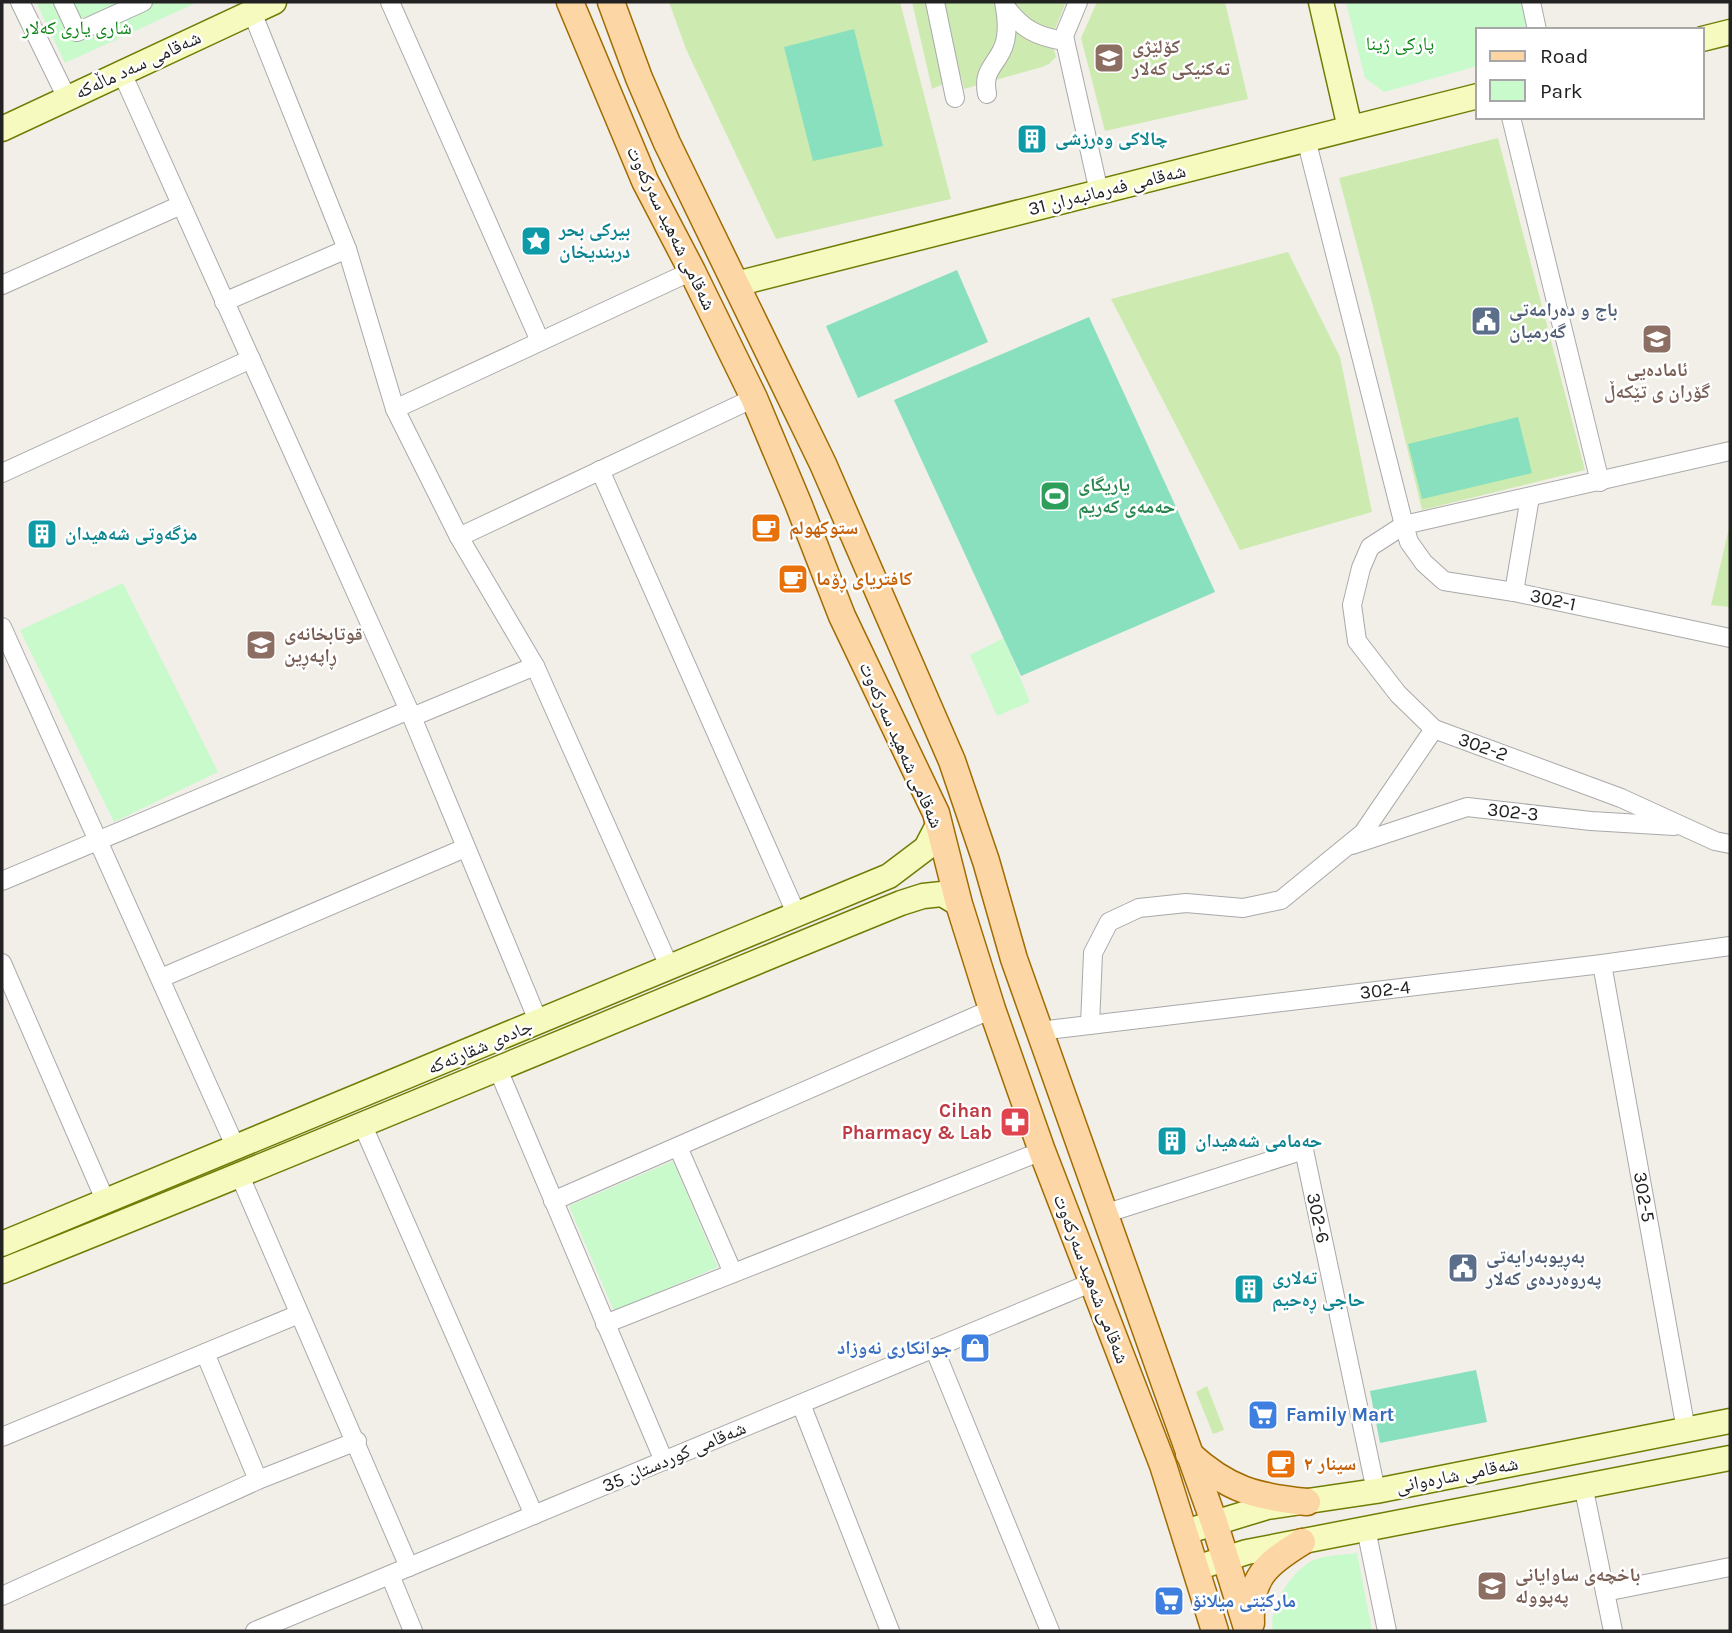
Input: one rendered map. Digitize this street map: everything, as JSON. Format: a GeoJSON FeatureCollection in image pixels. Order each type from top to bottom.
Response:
{"type":"FeatureCollection","features":[{"type":"Feature","properties":{"kind":"main road","name":"شەقامی شەهید سەرکەوت"},"geometry":{"type":"LineString","coordinates":[[570,2],[645,181],[754,398],[842,616],[939,823],[959,904],[992,1009],[1042,1151],[1163,1465],[1214,1631]]}},
{"type":"Feature","properties":{"kind":"main road","name":"شەقامی شەهید سەرکەوت"},"geometry":{"type":"LineString","coordinates":[[611,2],[667,143],[823,464],[952,761],[986,861],[1014,959],[1214,1522],[1250,1631]]}},
{"type":"Feature","properties":{"kind":"main road"},"geometry":{"type":"LineString","coordinates":[[1321,2],[1350,128]]}},
{"type":"Feature","properties":{"kind":"main road","name":"شەقامی سەد ماڵەکە"},"geometry":{"type":"LineString","coordinates":[[2,129],[263,7]]}},
{"type":"Feature","properties":{"kind":"main road"},"geometry":{"type":"LineString","coordinates":[[1704,38],[1730,32]]}},
{"type":"Feature","properties":{"kind":"main road","name":"شەقامی فەرمانبەران 31"},"geometry":{"type":"LineString","coordinates":[[736,284],[1476,96]]}},
{"type":"Feature","properties":{"kind":"main road","name":"جادەی شقارتەکە"},"geometry":{"type":"LineString","coordinates":[[2,1244],[889,876],[926,848],[939,823]]}},
{"type":"Feature","properties":{"kind":"main road"},"geometry":{"type":"LineString","coordinates":[[889,876],[901,903]]}},
{"type":"Feature","properties":{"kind":"main road","name":"جادەی شقارتەکە"},"geometry":{"type":"LineString","coordinates":[[2,1271],[363,1126],[497,1068],[901,903],[923,896],[942,894],[959,904]]}},
{"type":"Feature","properties":{"kind":"main road","name":"شەقامی شارەوانی"},"geometry":{"type":"LineString","coordinates":[[1185,1532],[1266,1507],[1376,1491],[1730,1421]]}},
{"type":"Feature","properties":{"kind":"main road"},"geometry":{"type":"LineString","coordinates":[[1189,1454],[1224,1482],[1247,1492],[1270,1498],[1307,1502]]}},
{"type":"Feature","properties":{"kind":"main road","name":"شەقامی شارەوانی"},"geometry":{"type":"LineString","coordinates":[[1196,1568],[1247,1552],[1730,1458]]}},
{"type":"Feature","properties":{"kind":"main road"},"geometry":{"type":"LineString","coordinates":[[1250,1631],[1250,1608],[1257,1580],[1275,1559],[1302,1542]]}},
{"type":"Feature","properties":{"kind":"street"},"geometry":{"type":"LineString","coordinates":[[20,2],[67,98]]}},
{"type":"Feature","properties":{"kind":"street"},"geometry":{"type":"LineString","coordinates":[[62,2],[77,32],[143,2]]}},
{"type":"Feature","properties":{"kind":"street"},"geometry":{"type":"LineString","coordinates":[[390,2],[540,341]]}},
{"type":"Feature","properties":{"kind":"street"},"geometry":{"type":"LineString","coordinates":[[935,2],[956,97]]}},
{"type":"Feature","properties":{"kind":"street"},"geometry":{"type":"LineString","coordinates":[[1078,2],[1064,36],[1099,192]]}},
{"type":"Feature","properties":{"kind":"street"},"geometry":{"type":"LineString","coordinates":[[1531,2],[1537,28]]}},
{"type":"Feature","properties":{"kind":"street"},"geometry":{"type":"LineString","coordinates":[[1005,4],[1027,31],[1045,38],[1065,41]]}},
{"type":"Feature","properties":{"kind":"street"},"geometry":{"type":"LineString","coordinates":[[987,93],[985,81],[991,66],[1002,52],[1006,37],[1005,4]]}},
{"type":"Feature","properties":{"kind":"street"},"geometry":{"type":"LineString","coordinates":[[263,7],[348,249],[395,409],[459,537],[535,666],[669,966]]}},
{"type":"Feature","properties":{"kind":"street"},"geometry":{"type":"LineString","coordinates":[[122,73],[410,714],[539,1023]]}},
{"type":"Feature","properties":{"kind":"street"},"geometry":{"type":"LineString","coordinates":[[1511,119],[1600,482]]}},
{"type":"Feature","properties":{"kind":"street","name":"302-1"},"geometry":{"type":"LineString","coordinates":[[1306,139],[1404,525],[1409,542],[1419,556],[1444,581],[1514,592],[1730,638]]}},
{"type":"Feature","properties":{"kind":"street"},"geometry":{"type":"LineString","coordinates":[[2,285],[181,205]]}},
{"type":"Feature","properties":{"kind":"street"},"geometry":{"type":"LineString","coordinates":[[224,302],[348,249]]}},
{"type":"Feature","properties":{"kind":"street"},"geometry":{"type":"LineString","coordinates":[[395,409],[692,271]]}},
{"type":"Feature","properties":{"kind":"street"},"geometry":{"type":"LineString","coordinates":[[2,473],[251,359]]}},
{"type":"Feature","properties":{"kind":"street"},"geometry":{"type":"LineString","coordinates":[[459,537],[754,398]]}},
{"type":"Feature","properties":{"kind":"street"},"geometry":{"type":"LineString","coordinates":[[1404,525],[1730,451]]}},
{"type":"Feature","properties":{"kind":"street"},"geometry":{"type":"LineString","coordinates":[[600,470],[796,913]]}},
{"type":"Feature","properties":{"kind":"street"},"geometry":{"type":"LineString","coordinates":[[1514,592],[1530,497]]}},
{"type":"Feature","properties":{"kind":"street","name":"302-2"},"geometry":{"type":"LineString","coordinates":[[1404,525],[1370,547],[1361,568],[1352,605],[1357,641],[1398,694],[1434,729],[1622,799],[1715,841],[1730,844]]}},
{"type":"Feature","properties":{"kind":"street"},"geometry":{"type":"LineString","coordinates":[[2,627],[236,1148]]}},
{"type":"Feature","properties":{"kind":"street"},"geometry":{"type":"LineString","coordinates":[[2,881],[410,714],[535,666]]}},
{"type":"Feature","properties":{"kind":"street"},"geometry":{"type":"LineString","coordinates":[[1090,1025],[1093,953],[1110,922],[1139,908],[1186,903],[1243,908],[1282,900],[1363,833],[1434,729]]}},
{"type":"Feature","properties":{"kind":"street","name":"302-3"},"geometry":{"type":"LineString","coordinates":[[1348,847],[1467,807],[1591,821],[1685,826]]}},
{"type":"Feature","properties":{"kind":"street"},"geometry":{"type":"LineString","coordinates":[[161,978],[465,848]]}},
{"type":"Feature","properties":{"kind":"street","name":"302-4"},"geometry":{"type":"LineString","coordinates":[[1039,1031],[1602,964],[1730,946]]}},
{"type":"Feature","properties":{"kind":"street"},"geometry":{"type":"LineString","coordinates":[[2,963],[106,1202]]}},
{"type":"Feature","properties":{"kind":"street","name":"302-5"},"geometry":{"type":"LineString","coordinates":[[1602,964],[1686,1430]]}},
{"type":"Feature","properties":{"kind":"street"},"geometry":{"type":"LineString","coordinates":[[553,1201],[992,1009]]}},
{"type":"Feature","properties":{"kind":"street"},"geometry":{"type":"LineString","coordinates":[[497,1068],[664,1461]]}},
{"type":"Feature","properties":{"kind":"street"},"geometry":{"type":"LineString","coordinates":[[363,1126],[534,1515]]}},
{"type":"Feature","properties":{"kind":"street"},"geometry":{"type":"LineString","coordinates":[[677,1147],[733,1273]]}},
{"type":"Feature","properties":{"kind":"street","name":"302-6"},"geometry":{"type":"LineString","coordinates":[[1104,1214],[1304,1150],[1376,1491]]}},
{"type":"Feature","properties":{"kind":"street"},"geometry":{"type":"LineString","coordinates":[[605,1324],[1042,1151]]}},
{"type":"Feature","properties":{"kind":"street"},"geometry":{"type":"LineString","coordinates":[[240,1176],[357,1441],[409,1567]]}},
{"type":"Feature","properties":{"kind":"street","name":"شەقامی کوردستان 35"},"geometry":{"type":"LineString","coordinates":[[255,1631],[1093,1282]]}},
{"type":"Feature","properties":{"kind":"street"},"geometry":{"type":"LineString","coordinates":[[2,1437],[299,1314]]}},
{"type":"Feature","properties":{"kind":"street"},"geometry":{"type":"LineString","coordinates":[[934,1348],[1050,1631]]}},
{"type":"Feature","properties":{"kind":"street"},"geometry":{"type":"LineString","coordinates":[[205,1353],[258,1480]]}},
{"type":"Feature","properties":{"kind":"street"},"geometry":{"type":"LineString","coordinates":[[801,1404],[890,1631]]}},
{"type":"Feature","properties":{"kind":"street"},"geometry":{"type":"LineString","coordinates":[[2,1596],[258,1480],[357,1441]]}},
{"type":"Feature","properties":{"kind":"street"},"geometry":{"type":"LineString","coordinates":[[1583,1485],[1613,1631]]}},
{"type":"Feature","properties":{"kind":"street"},"geometry":{"type":"LineString","coordinates":[[1366,1529],[1387,1631]]}},
{"type":"Feature","properties":{"kind":"street"},"geometry":{"type":"LineString","coordinates":[[1605,1592],[1730,1567]]}},
{"type":"Feature","properties":{"kind":"street"},"geometry":{"type":"LineString","coordinates":[[390,1575],[413,1631]]}},
{"type":"Feature","properties":{"kind":"green space","name":"شاری یاری کەلار"},"geometry":{"type":"Polygon","coordinates":[[[36,2],[198,2],[65,63],[36,2]]]}},
{"type":"Feature","properties":{"kind":"green space"},"geometry":{"type":"Polygon","coordinates":[[[669,2],[900,2],[951,199],[776,239],[686,49],[669,2]]]}},
{"type":"Feature","properties":{"kind":"green space"},"geometry":{"type":"Polygon","coordinates":[[[912,2],[1066,2],[1051,39],[1056,57],[1042,67],[964,89],[961,76],[932,89],[912,2]]]}},
{"type":"Feature","properties":{"kind":"green space"},"geometry":{"type":"Polygon","coordinates":[[[1097,2],[1225,2],[1248,99],[1105,131],[1081,38],[1097,2]]]}},
{"type":"Feature","properties":{"kind":"green space","name":"پارکی ژینا"},"geometry":{"type":"Polygon","coordinates":[[[1346,2],[1523,2],[1530,28],[1476,28],[1476,67],[1384,92],[1365,78],[1346,2]]]}},
{"type":"Feature","properties":{"kind":"green space"},"geometry":{"type":"Polygon","coordinates":[[[854,29],[883,146],[813,161],[784,47],[854,29]]]}},
{"type":"Feature","properties":{"kind":"green space"},"geometry":{"type":"Polygon","coordinates":[[[1498,138],[1585,470],[1422,510],[1339,178],[1498,138]]]}},
{"type":"Feature","properties":{"kind":"green space"},"geometry":{"type":"Polygon","coordinates":[[[1288,252],[1340,357],[1372,512],[1240,550],[1111,299],[1288,252]]]}},
{"type":"Feature","properties":{"kind":"green space"},"geometry":{"type":"Polygon","coordinates":[[[957,270],[988,342],[858,398],[826,326],[957,270]]]}},
{"type":"Feature","properties":{"kind":"green space","name":"یاریگای ‌حەمەی کەریم"},"geometry":{"type":"Polygon","coordinates":[[[1089,317],[1215,592],[1021,676],[894,400],[1089,317]]]}},
{"type":"Feature","properties":{"kind":"green space"},"geometry":{"type":"Polygon","coordinates":[[[1518,417],[1532,473],[1422,499],[1408,444],[1518,417]]]}},
{"type":"Feature","properties":{"kind":"green space"},"geometry":{"type":"Polygon","coordinates":[[[1730,524],[1730,607],[1711,605],[1730,524]]]}},
{"type":"Feature","properties":{"kind":"green space"},"geometry":{"type":"Polygon","coordinates":[[[123,583],[218,772],[114,822],[20,630],[123,583]]]}},
{"type":"Feature","properties":{"kind":"green space"},"geometry":{"type":"Polygon","coordinates":[[[1004,638],[1030,702],[997,716],[970,655],[1004,638]]]}},
{"type":"Feature","properties":{"kind":"green space"},"geometry":{"type":"Polygon","coordinates":[[[673,1161],[718,1267],[614,1311],[569,1206],[673,1161]]]}},
{"type":"Feature","properties":{"kind":"green space"},"geometry":{"type":"Polygon","coordinates":[[[1476,1370],[1487,1422],[1380,1443],[1370,1391],[1476,1370]]]}},
{"type":"Feature","properties":{"kind":"green space"},"geometry":{"type":"Polygon","coordinates":[[[1207,1386],[1224,1430],[1213,1434],[1196,1392],[1207,1386]]]}},
{"type":"Feature","properties":{"kind":"green space"},"geometry":{"type":"Polygon","coordinates":[[[1357,1553],[1372,1631],[1273,1631],[1274,1611],[1283,1591],[1296,1573],[1317,1559],[1357,1553]]]}},
{"type":"Feature","properties":{"kind":"place","name":"کۆلێژی تەکنیکی کەلار"},"geometry":{"type":"Point","coordinates":[1109,58]}},
{"type":"Feature","properties":{"kind":"place","name":"چالاکی وەرزشی"},"geometry":{"type":"Point","coordinates":[1032,139]}},
{"type":"Feature","properties":{"kind":"place","name":"بيركى بحر دربنديخان"},"geometry":{"type":"Point","coordinates":[536,241]}},
{"type":"Feature","properties":{"kind":"place","name":"باج و دەرامەتی گەرمیان"},"geometry":{"type":"Point","coordinates":[1486,321]}},
{"type":"Feature","properties":{"kind":"place","name":"ئامادەیی گۆران ی تێکەڵ"},"geometry":{"type":"Point","coordinates":[1657,339]}},
{"type":"Feature","properties":{"kind":"place","name":"یاریگای ‌حەمەی کەریم"},"geometry":{"type":"Point","coordinates":[1055,496]}},
{"type":"Feature","properties":{"kind":"place","name":"ستوكهولم"},"geometry":{"type":"Point","coordinates":[766,528]}},
{"type":"Feature","properties":{"kind":"place","name":"مزگەوتی شەهیدان"},"geometry":{"type":"Point","coordinates":[42,534]}},
{"type":"Feature","properties":{"kind":"place","name":"کافتریای ڕۆما"},"geometry":{"type":"Point","coordinates":[793,579]}},
{"type":"Feature","properties":{"kind":"place","name":"قوتابخانەی ڕاپەڕین"},"geometry":{"type":"Point","coordinates":[261,645]}},
{"type":"Feature","properties":{"kind":"place","name":"Cihan Pharmacy & Lab"},"geometry":{"type":"Point","coordinates":[1015,1122]}},
{"type":"Feature","properties":{"kind":"place","name":"حەمامی شەهیدان"},"geometry":{"type":"Point","coordinates":[1172,1141]}},
{"type":"Feature","properties":{"kind":"place","name":"بەڕیوبەرایەتی پەروەردەی کەلار"},"geometry":{"type":"Point","coordinates":[1463,1268]}},
{"type":"Feature","properties":{"kind":"place","name":"تەلاری حاجی ڕەحیم"},"geometry":{"type":"Point","coordinates":[1249,1289]}},
{"type":"Feature","properties":{"kind":"place","name":"جوانکاری نەوزاد"},"geometry":{"type":"Point","coordinates":[975,1348]}},
{"type":"Feature","properties":{"kind":"place","name":"Family Mart"},"geometry":{"type":"Point","coordinates":[1263,1415]}},
{"type":"Feature","properties":{"kind":"place","name":"سینار ٢"},"geometry":{"type":"Point","coordinates":[1281,1464]}},
{"type":"Feature","properties":{"kind":"place","name":"باخچەی ساوایانی پەپوولە"},"geometry":{"type":"Point","coordinates":[1492,1586]}},
{"type":"Feature","properties":{"kind":"place","name":"مارکێتی میلانۆ"},"geometry":{"type":"Point","coordinates":[1169,1601]}}]}
